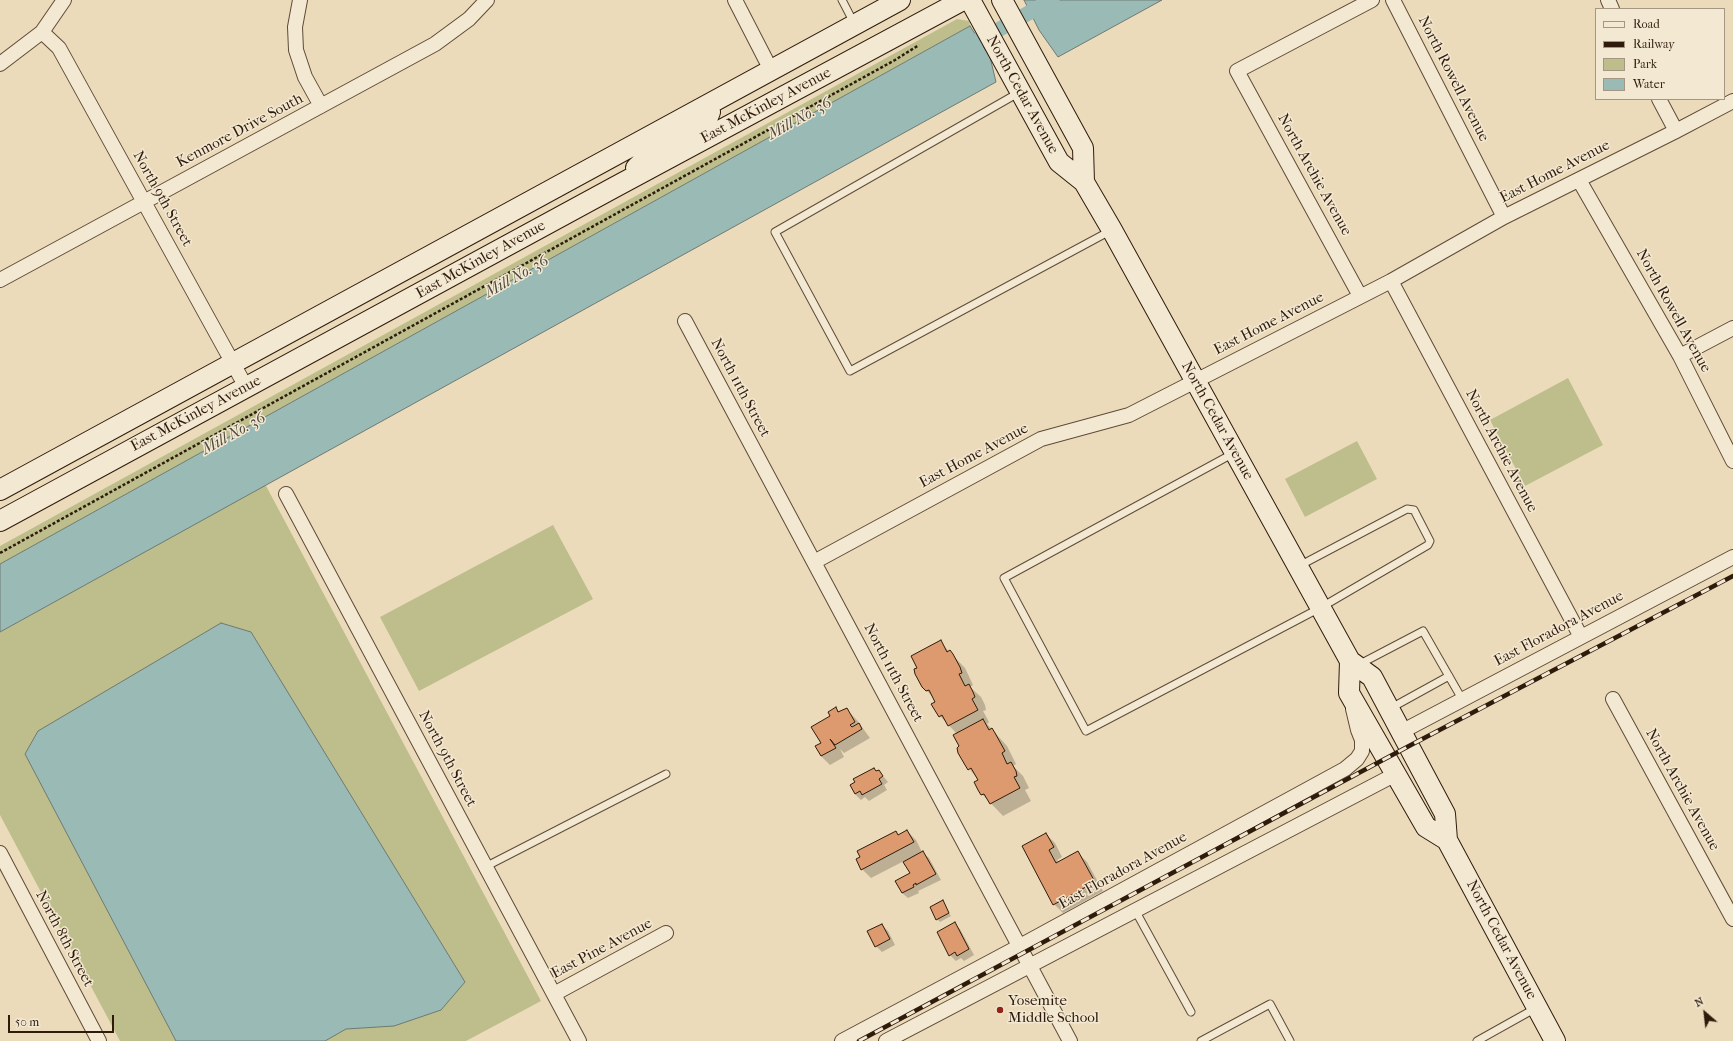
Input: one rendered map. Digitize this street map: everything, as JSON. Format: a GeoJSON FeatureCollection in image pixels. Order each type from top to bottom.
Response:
{"type":"FeatureCollection","features":[{"type":"Feature","properties":{"kind":"main road","name":"East McKinley Avenue"},"geometry":{"type":"LineString","coordinates":[[0,521],[963,0]]}},
{"type":"Feature","properties":{"kind":"main road","name":"North Cedar Avenue"},"geometry":{"type":"LineString","coordinates":[[1003,1],[1083,148],[1084,182]]}},
{"type":"Feature","properties":{"kind":"main road","name":"East McKinley Avenue"},"geometry":{"type":"LineString","coordinates":[[0,490],[855,24],[891,2]]}},
{"type":"Feature","properties":{"kind":"main road","name":"North Cedar Avenue"},"geometry":{"type":"LineString","coordinates":[[975,8],[1060,162],[1084,182],[1112,230],[1320,608],[1353,664],[1372,678],[1444,814],[1447,840],[1555,1041]]}},
{"type":"Feature","properties":{"kind":"main road"},"geometry":{"type":"LineString","coordinates":[[615,187],[656,148],[700,124],[708,117],[710,103]]}},
{"type":"Feature","properties":{"kind":"main road"},"geometry":{"type":"LineString","coordinates":[[1353,664],[1349,693],[1426,827],[1447,840]]}},
{"type":"Feature","properties":{"kind":"street"},"geometry":{"type":"LineString","coordinates":[[0,64],[42,32],[64,0]]}},
{"type":"Feature","properties":{"kind":"street"},"geometry":{"type":"LineString","coordinates":[[300,0],[295,27],[296,50],[305,77],[321,106]]}},
{"type":"Feature","properties":{"kind":"street","name":"Kenmore Drive South"},"geometry":{"type":"LineString","coordinates":[[0,280],[435,44],[470,19],[487,0]]}},
{"type":"Feature","properties":{"kind":"street"},"geometry":{"type":"LineString","coordinates":[[735,0],[771,70]]}},
{"type":"Feature","properties":{"kind":"street","name":"North Archie Avenue"},"geometry":{"type":"LineString","coordinates":[[1360,296],[1238,71],[1372,0]]}},
{"type":"Feature","properties":{"kind":"street","name":"North Rowell Avenue"},"geometry":{"type":"LineString","coordinates":[[1393,0],[1504,217]]}},
{"type":"Feature","properties":{"kind":"street","name":"North 9th Street"},"geometry":{"type":"LineString","coordinates":[[42,32],[59,48],[145,201],[246,387]]}},
{"type":"Feature","properties":{"kind":"street"},"geometry":{"type":"LineString","coordinates":[[1660,100],[1676,131]]}},
{"type":"Feature","properties":{"kind":"street","name":"East Home Avenue"},"geometry":{"type":"LineString","coordinates":[[814,562],[1041,439],[1129,415],[1390,281],[1504,217],[1733,101]]}},
{"type":"Feature","properties":{"kind":"street","name":"North Rowell Avenue"},"geometry":{"type":"LineString","coordinates":[[1579,180],[1680,356],[1733,461]]}},
{"type":"Feature","properties":{"kind":"street","name":"North Archie Avenue"},"geometry":{"type":"LineString","coordinates":[[1390,281],[1581,637]]}},
{"type":"Feature","properties":{"kind":"street","name":"North 11th Street"},"geometry":{"type":"LineString","coordinates":[[685,321],[1070,1041]]}},
{"type":"Feature","properties":{"kind":"street"},"geometry":{"type":"LineString","coordinates":[[1680,356],[1733,328]]}},
{"type":"Feature","properties":{"kind":"street","name":"North 9th Street"},"geometry":{"type":"LineString","coordinates":[[286,494],[579,1041]]}},
{"type":"Feature","properties":{"kind":"street","name":"East Floradora Avenue"},"geometry":{"type":"LineString","coordinates":[[1401,732],[1733,557]]}},
{"type":"Feature","properties":{"kind":"street","name":"East Floradora Avenue"},"geometry":{"type":"LineString","coordinates":[[842,1041],[1345,769],[1357,759],[1362,751],[1362,740],[1349,693]]}},
{"type":"Feature","properties":{"kind":"street","name":"North Archie Avenue"},"geometry":{"type":"LineString","coordinates":[[1612,699],[1733,919]]}},
{"type":"Feature","properties":{"kind":"street"},"geometry":{"type":"LineString","coordinates":[[886,1041],[1396,774]]}},
{"type":"Feature","properties":{"kind":"street","name":"North 8th Street"},"geometry":{"type":"LineString","coordinates":[[0,853],[99,1041]]}},
{"type":"Feature","properties":{"kind":"street","name":"East Pine Avenue"},"geometry":{"type":"LineString","coordinates":[[554,994],[666,933]]}},
{"type":"Feature","properties":{"kind":"lane"},"geometry":{"type":"LineString","coordinates":[[842,0],[855,24]]}},
{"type":"Feature","properties":{"kind":"lane"},"geometry":{"type":"LineString","coordinates":[[1020,92],[775,232],[850,371],[1112,230]]}},
{"type":"Feature","properties":{"kind":"lane"},"geometry":{"type":"LineString","coordinates":[[1234,453],[1004,578],[1086,731],[1320,608],[1428,545],[1430,540],[1414,510],[1407,509],[1297,566]]}},
{"type":"Feature","properties":{"kind":"lane"},"geometry":{"type":"LineString","coordinates":[[1353,664],[1424,631],[1462,699]]}},
{"type":"Feature","properties":{"kind":"lane"},"geometry":{"type":"LineString","coordinates":[[1389,709],[1449,676]]}},
{"type":"Feature","properties":{"kind":"lane"},"geometry":{"type":"LineString","coordinates":[[486,867],[666,774]]}},
{"type":"Feature","properties":{"kind":"lane"},"geometry":{"type":"LineString","coordinates":[[1135,910],[1191,1012]]}},
{"type":"Feature","properties":{"kind":"lane"},"geometry":{"type":"LineString","coordinates":[[1201,1041],[1270,1004],[1290,1041]]}},
{"type":"Feature","properties":{"kind":"lane"},"geometry":{"type":"LineString","coordinates":[[1477,1041],[1537,1008]]}},
{"type":"Feature","properties":{"kind":"path"},"geometry":{"type":"LineString","coordinates":[[0,553],[888,64],[920,44]]}},
{"type":"Feature","properties":{"kind":"green space"},"geometry":{"type":"Polygon","coordinates":[[[957,19],[969,21],[970,26],[0,564],[0,546],[957,19]]]}},
{"type":"Feature","properties":{"kind":"green space"},"geometry":{"type":"Polygon","coordinates":[[[1568,378],[1603,445],[1525,486],[1490,420],[1568,378]]]}},
{"type":"Feature","properties":{"kind":"green space"},"geometry":{"type":"Polygon","coordinates":[[[1357,441],[1377,479],[1305,517],[1285,479],[1357,441]]]}},
{"type":"Feature","properties":{"kind":"green space"},"geometry":{"type":"Polygon","coordinates":[[[265,484],[541,1001],[466,1041],[120,1041],[0,815],[0,632],[265,484]]]}},
{"type":"Feature","properties":{"kind":"green space"},"geometry":{"type":"Polygon","coordinates":[[[553,525],[593,599],[419,691],[380,617],[553,525]]]}},
{"type":"Feature","properties":{"kind":"water"},"geometry":{"type":"Polygon","coordinates":[[[1024,0],[1162,0],[1058,57],[1039,30],[1024,0]]]}},
{"type":"Feature","properties":{"kind":"water"},"geometry":{"type":"Polygon","coordinates":[[[970,26],[990,57],[996,82],[0,632],[0,564],[970,26]]]}},
{"type":"Feature","properties":{"kind":"water"},"geometry":{"type":"Polygon","coordinates":[[[221,623],[251,632],[465,982],[441,1010],[394,1026],[346,1029],[325,1041],[176,1041],[25,754],[38,731],[221,623]]]}},
{"type":"Feature","properties":{"kind":"building"},"geometry":{"type":"Polygon","coordinates":[[[941,640],[947,652],[950,650],[960,667],[962,673],[959,674],[965,686],[969,684],[975,697],[972,699],[978,710],[948,726],[942,715],[939,717],[931,704],[935,702],[929,690],[926,691],[922,687],[915,674],[914,669],[917,668],[911,656],[941,640]]]}},
{"type":"Feature","properties":{"kind":"building"},"geometry":{"type":"Polygon","coordinates":[[[836,707],[838,712],[847,708],[855,722],[850,725],[852,727],[859,723],[862,729],[835,745],[830,739],[836,748],[821,756],[815,746],[821,743],[811,727],[830,716],[828,712],[836,707]]]}},
{"type":"Feature","properties":{"kind":"building"},"geometry":{"type":"Polygon","coordinates":[[[983,719],[989,730],[992,728],[1005,751],[1002,753],[1007,764],[1011,762],[1016,771],[1017,776],[1014,777],[1020,788],[990,804],[984,794],[981,795],[978,790],[974,782],[978,780],[971,768],[968,770],[958,753],[957,748],[959,746],[953,735],[983,719]]]}},
{"type":"Feature","properties":{"kind":"building"},"geometry":{"type":"Polygon","coordinates":[[[874,768],[876,771],[879,770],[883,776],[879,779],[882,784],[862,795],[860,791],[855,794],[850,785],[855,782],[853,779],[874,768]]]}},
{"type":"Feature","properties":{"kind":"building"},"geometry":{"type":"Polygon","coordinates":[[[907,830],[914,842],[861,870],[856,859],[860,857],[857,851],[896,831],[898,835],[907,830]]]}},
{"type":"Feature","properties":{"kind":"building"},"geometry":{"type":"Polygon","coordinates":[[[1046,833],[1054,847],[1049,850],[1056,863],[1078,851],[1095,882],[1053,905],[1022,846],[1046,833]]]}},
{"type":"Feature","properties":{"kind":"building"},"geometry":{"type":"Polygon","coordinates":[[[923,851],[936,874],[916,885],[916,883],[913,885],[914,887],[902,893],[895,881],[910,873],[903,862],[923,851]]]}},
{"type":"Feature","properties":{"kind":"building"},"geometry":{"type":"Polygon","coordinates":[[[943,900],[949,913],[936,920],[930,907],[943,900]]]}},
{"type":"Feature","properties":{"kind":"building"},"geometry":{"type":"Polygon","coordinates":[[[955,922],[969,949],[957,956],[955,952],[949,956],[937,932],[955,922]]]}},
{"type":"Feature","properties":{"kind":"building"},"geometry":{"type":"Polygon","coordinates":[[[882,924],[890,939],[875,947],[867,931],[882,924]]]}},
{"type":"Feature","properties":{"kind":"waterway","name":"Mill No. 36"},"geometry":{"type":"LineString","coordinates":[[962,50],[1052,0]]}},
{"type":"Feature","properties":{"kind":"railway"},"geometry":{"type":"LineString","coordinates":[[859,1041],[1409,746],[1733,576]]}},
{"type":"Feature","properties":{"kind":"place","name":"Yosemite Middle School"},"geometry":{"type":"Point","coordinates":[1000,1010]}}]}
